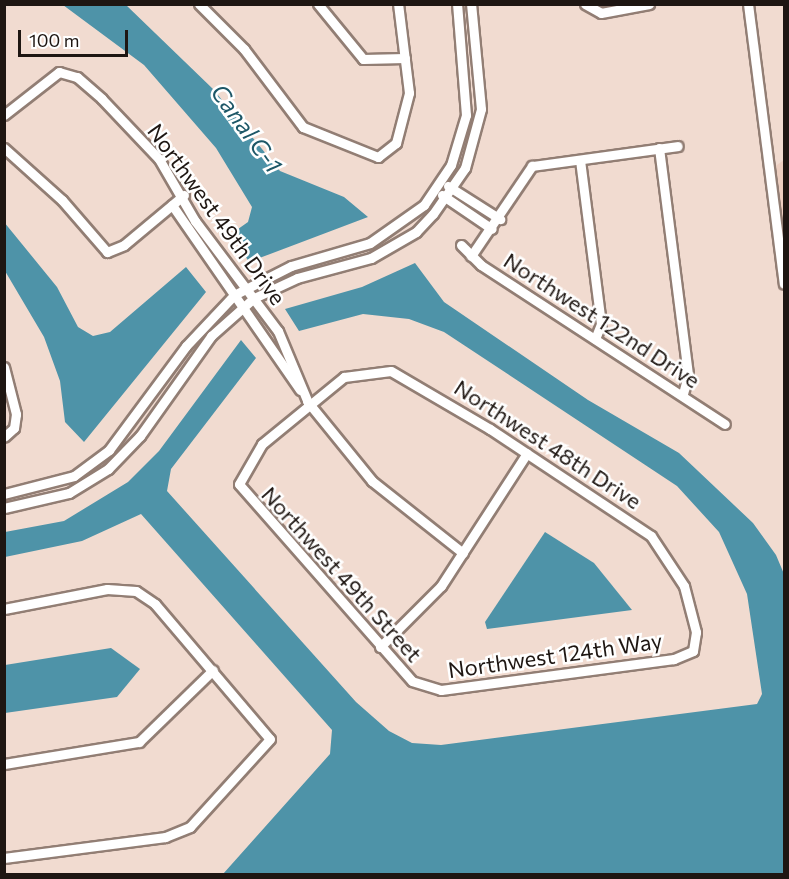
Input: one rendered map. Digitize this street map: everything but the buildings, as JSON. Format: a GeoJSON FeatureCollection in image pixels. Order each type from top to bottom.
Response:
{"type":"FeatureCollection","features":[{"type":"Feature","properties":{"kind":"street"},"geometry":{"type":"LineString","coordinates":[[199,4],[244,49],[303,127],[367,154],[388,152],[404,126],[409,93],[398,4]]}},
{"type":"Feature","properties":{"kind":"street"},"geometry":{"type":"LineString","coordinates":[[318,4],[363,59],[405,58]]}},
{"type":"Feature","properties":{"kind":"street"},"geometry":{"type":"LineString","coordinates":[[4,494],[74,476],[110,450],[186,346],[234,295],[291,266],[370,243],[408,220],[441,182],[462,134],[467,98],[457,4]]}},
{"type":"Feature","properties":{"kind":"street"},"geometry":{"type":"LineString","coordinates":[[4,508],[69,493],[108,469],[140,436],[211,336],[254,298],[297,278],[388,249],[416,232],[454,189],[481,109],[471,4]]}},
{"type":"Feature","properties":{"kind":"street"},"geometry":{"type":"LineString","coordinates":[[585,4],[601,13],[649,4]]}},
{"type":"Feature","properties":{"kind":"street"},"geometry":{"type":"LineString","coordinates":[[748,4],[784,284]]}},
{"type":"Feature","properties":{"kind":"street","name":"Northwest 49th Drive"},"geometry":{"type":"LineString","coordinates":[[4,115],[58,72],[67,72],[132,129],[184,195],[195,221],[278,331],[309,405]]}},
{"type":"Feature","properties":{"kind":"street"},"geometry":{"type":"LineString","coordinates":[[471,256],[500,219],[526,170],[678,146]]}},
{"type":"Feature","properties":{"kind":"street"},"geometry":{"type":"LineString","coordinates":[[4,148],[46,183],[107,252],[184,195]]}},
{"type":"Feature","properties":{"kind":"street"},"geometry":{"type":"LineString","coordinates":[[659,148],[688,375],[683,394]]}},
{"type":"Feature","properties":{"kind":"street"},"geometry":{"type":"LineString","coordinates":[[580,160],[601,324],[595,339]]}},
{"type":"Feature","properties":{"kind":"street"},"geometry":{"type":"LineString","coordinates":[[441,182],[500,219]]}},
{"type":"Feature","properties":{"kind":"street"},"geometry":{"type":"LineString","coordinates":[[435,190],[492,229]]}},
{"type":"Feature","properties":{"kind":"street","name":"Northwest 49th Drive"},"geometry":{"type":"LineString","coordinates":[[172,205],[309,405],[372,482],[463,553]]}},
{"type":"Feature","properties":{"kind":"street","name":"Northwest 122nd Drive"},"geometry":{"type":"LineString","coordinates":[[461,245],[471,256],[595,339],[683,394],[725,424]]}},
{"type":"Feature","properties":{"kind":"street"},"geometry":{"type":"LineString","coordinates":[[4,367],[14,428],[4,437]]}},
{"type":"Feature","properties":{"kind":"street","name":"Northwest 48th Drive"},"geometry":{"type":"LineString","coordinates":[[309,405],[356,372],[391,371],[527,453],[651,536],[684,586],[696,632],[693,651]]}},
{"type":"Feature","properties":{"kind":"street","name":"Northwest 49th Street"},"geometry":{"type":"LineString","coordinates":[[309,405],[262,444],[242,474],[241,492],[380,647],[421,686]]}},
{"type":"Feature","properties":{"kind":"street"},"geometry":{"type":"LineString","coordinates":[[380,647],[420,610],[463,553],[527,453]]}},
{"type":"Feature","properties":{"kind":"street"},"geometry":{"type":"LineString","coordinates":[[4,609],[107,589],[136,591],[155,604],[270,739],[190,828],[165,837],[4,858]]}},
{"type":"Feature","properties":{"kind":"street","name":"Northwest 124th Way"},"geometry":{"type":"LineString","coordinates":[[421,686],[441,690],[674,659],[693,651]]}},
{"type":"Feature","properties":{"kind":"street"},"geometry":{"type":"LineString","coordinates":[[4,764],[139,742],[213,670]]}},
{"type":"Feature","properties":{"kind":"shaded area"},"geometry":{"type":"Polygon","coordinates":[[[784,160],[784,250],[774,167],[784,160]]]}},
{"type":"Feature","properties":{"kind":"water"},"geometry":{"type":"Polygon","coordinates":[[[63,5],[126,5],[213,89],[280,171],[344,197],[368,217],[249,262],[231,234],[248,222],[252,207],[216,148],[144,65],[63,5]]]}},
{"type":"Feature","properties":{"kind":"water"},"geometry":{"type":"Polygon","coordinates":[[[4,222],[57,287],[78,327],[93,336],[110,332],[186,267],[206,292],[84,442],[65,422],[60,381],[44,337],[5,271],[4,222]]]}},
{"type":"Feature","properties":{"kind":"water"},"geometry":{"type":"Polygon","coordinates":[[[415,263],[444,302],[588,400],[679,453],[753,523],[776,555],[784,574],[784,874],[223,874],[330,754],[332,730],[141,514],[82,541],[5,557],[5,532],[64,521],[128,482],[159,451],[241,340],[256,358],[171,469],[167,491],[356,702],[389,731],[412,743],[441,745],[757,704],[762,694],[747,594],[719,532],[677,486],[444,332],[409,319],[363,314],[299,331],[285,309],[362,287],[415,263]]]}},
{"type":"Feature","properties":{"kind":"water"},"geometry":{"type":"Polygon","coordinates":[[[545,532],[594,563],[632,610],[487,629],[485,622],[545,532]]]}},
{"type":"Feature","properties":{"kind":"water"},"geometry":{"type":"Polygon","coordinates":[[[111,648],[140,669],[117,697],[5,713],[5,665],[111,648]]]}},
{"type":"Feature","properties":{"kind":"water label","name":"Canal C-1"},"geometry":{"type":"Point","coordinates":[247,128]}}]}
